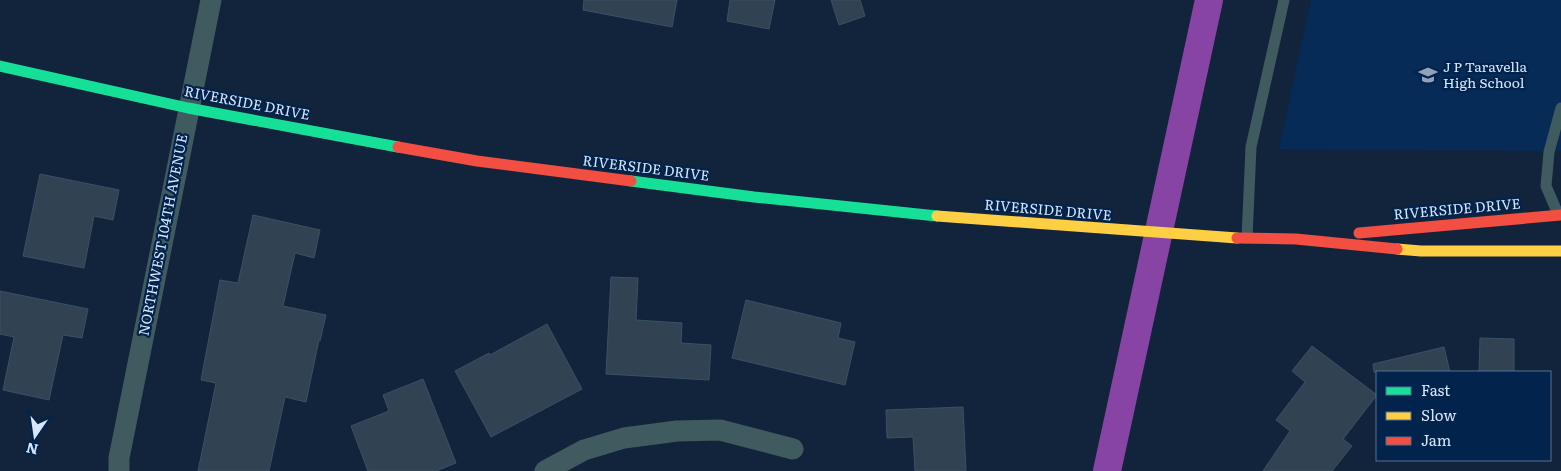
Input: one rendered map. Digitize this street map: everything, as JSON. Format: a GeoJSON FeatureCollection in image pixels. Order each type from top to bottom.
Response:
{"type":"FeatureCollection","features":[{"type":"Feature","properties":{"kind":"street","name":"NORTHWEST 104TH AVENUE"},"geometry":{"type":"LineString","coordinates":[[119,471],[188,108],[211,0]]}},
{"type":"Feature","properties":{"kind":"street","name":"RIVERSIDE DRIVE"},"geometry":{"type":"LineString","coordinates":[[0,66],[188,108],[476,161],[754,197],[897,213],[1088,229],[1212,237],[1296,239],[1421,251],[1561,251]]}},
{"type":"Feature","properties":{"kind":"street","name":"RIVERSIDE DRIVE"},"geometry":{"type":"LineString","coordinates":[[1296,239],[1560,216]]}},
{"type":"Feature","properties":{"kind":"street"},"geometry":{"type":"LineString","coordinates":[[545,471],[584,450],[616,440],[677,431],[720,430],[793,449]]}},
{"type":"Feature","properties":{"kind":"lane"},"geometry":{"type":"LineString","coordinates":[[1247,238],[1251,147],[1284,0]]}},
{"type":"Feature","properties":{"kind":"lane"},"geometry":{"type":"LineString","coordinates":[[1560,216],[1546,186],[1549,152],[1561,108]]}},
{"type":"Feature","properties":{"kind":"shaded area","name":"J P Taravella High School"},"geometry":{"type":"Polygon","coordinates":[[[1311,0],[1561,0],[1561,151],[1279,149],[1311,0]]]}},
{"type":"Feature","properties":{"kind":"building"},"geometry":{"type":"Polygon","coordinates":[[[584,0],[677,0],[672,27],[583,10],[584,0]]]}},
{"type":"Feature","properties":{"kind":"building"},"geometry":{"type":"Polygon","coordinates":[[[730,0],[775,0],[769,29],[727,21],[730,0]]]}},
{"type":"Feature","properties":{"kind":"building"},"geometry":{"type":"Polygon","coordinates":[[[831,0],[860,0],[865,16],[839,25],[831,0]]]}},
{"type":"Feature","properties":{"kind":"building"},"geometry":{"type":"Polygon","coordinates":[[[40,174],[119,190],[113,220],[94,216],[84,268],[23,256],[40,174]]]}},
{"type":"Feature","properties":{"kind":"building"},"geometry":{"type":"Polygon","coordinates":[[[253,215],[320,230],[314,258],[295,253],[283,306],[326,315],[306,402],[285,397],[269,471],[198,471],[216,383],[201,380],[220,280],[238,283],[253,215]]]}},
{"type":"Feature","properties":{"kind":"building"},"geometry":{"type":"Polygon","coordinates":[[[611,277],[638,278],[636,320],[682,323],[681,343],[711,345],[709,380],[606,374],[611,277]]]}},
{"type":"Feature","properties":{"kind":"building"},"geometry":{"type":"Polygon","coordinates":[[[0,291],[88,309],[82,338],[63,335],[49,400],[3,390],[14,337],[0,334],[0,291]]]}},
{"type":"Feature","properties":{"kind":"building"},"geometry":{"type":"Polygon","coordinates":[[[746,300],[841,323],[838,338],[855,342],[845,385],[732,358],[746,300]]]}},
{"type":"Feature","properties":{"kind":"building"},"geometry":{"type":"Polygon","coordinates":[[[547,324],[582,389],[491,437],[455,371],[489,353],[490,355],[547,324]]]}},
{"type":"Feature","properties":{"kind":"building"},"geometry":{"type":"Polygon","coordinates":[[[1480,338],[1514,339],[1514,371],[1479,371],[1480,338]]]}},
{"type":"Feature","properties":{"kind":"building"},"geometry":{"type":"Polygon","coordinates":[[[1312,346],[1376,394],[1343,439],[1352,446],[1332,471],[1263,471],[1290,431],[1276,420],[1305,382],[1292,371],[1312,346]]]}},
{"type":"Feature","properties":{"kind":"building"},"geometry":{"type":"Polygon","coordinates":[[[1444,347],[1450,371],[1374,372],[1373,364],[1444,347]]]}},
{"type":"Feature","properties":{"kind":"building"},"geometry":{"type":"Polygon","coordinates":[[[423,379],[456,463],[436,471],[368,471],[351,426],[389,411],[383,395],[423,379]]]}},
{"type":"Feature","properties":{"kind":"building"},"geometry":{"type":"Polygon","coordinates":[[[963,407],[966,471],[915,471],[913,437],[887,438],[886,410],[963,407]]]}},
{"type":"Feature","properties":{"kind":"waterway"},"geometry":{"type":"LineString","coordinates":[[1107,471],[1209,0]]}},
{"type":"Feature","properties":{"kind":"traffic: fast"},"geometry":{"type":"LineString","coordinates":[[0,66],[188,108],[398,147]]}},
{"type":"Feature","properties":{"kind":"traffic: fast"},"geometry":{"type":"LineString","coordinates":[[631,181],[754,197],[937,216]]}},
{"type":"Feature","properties":{"kind":"traffic: slow"},"geometry":{"type":"LineString","coordinates":[[937,216],[1237,238]]}},
{"type":"Feature","properties":{"kind":"traffic: slow"},"geometry":{"type":"LineString","coordinates":[[1397,249],[1421,251],[1561,251]]}},
{"type":"Feature","properties":{"kind":"traffic: jam"},"geometry":{"type":"LineString","coordinates":[[398,147],[477,161],[631,181]]}},
{"type":"Feature","properties":{"kind":"traffic: jam"},"geometry":{"type":"LineString","coordinates":[[1359,233],[1561,215]]}},
{"type":"Feature","properties":{"kind":"traffic: jam"},"geometry":{"type":"LineString","coordinates":[[1237,238],[1296,239],[1397,249]]}},
{"type":"Feature","properties":{"kind":"place","name":"J P Taravella High School"},"geometry":{"type":"Point","coordinates":[1428,75]}}]}
